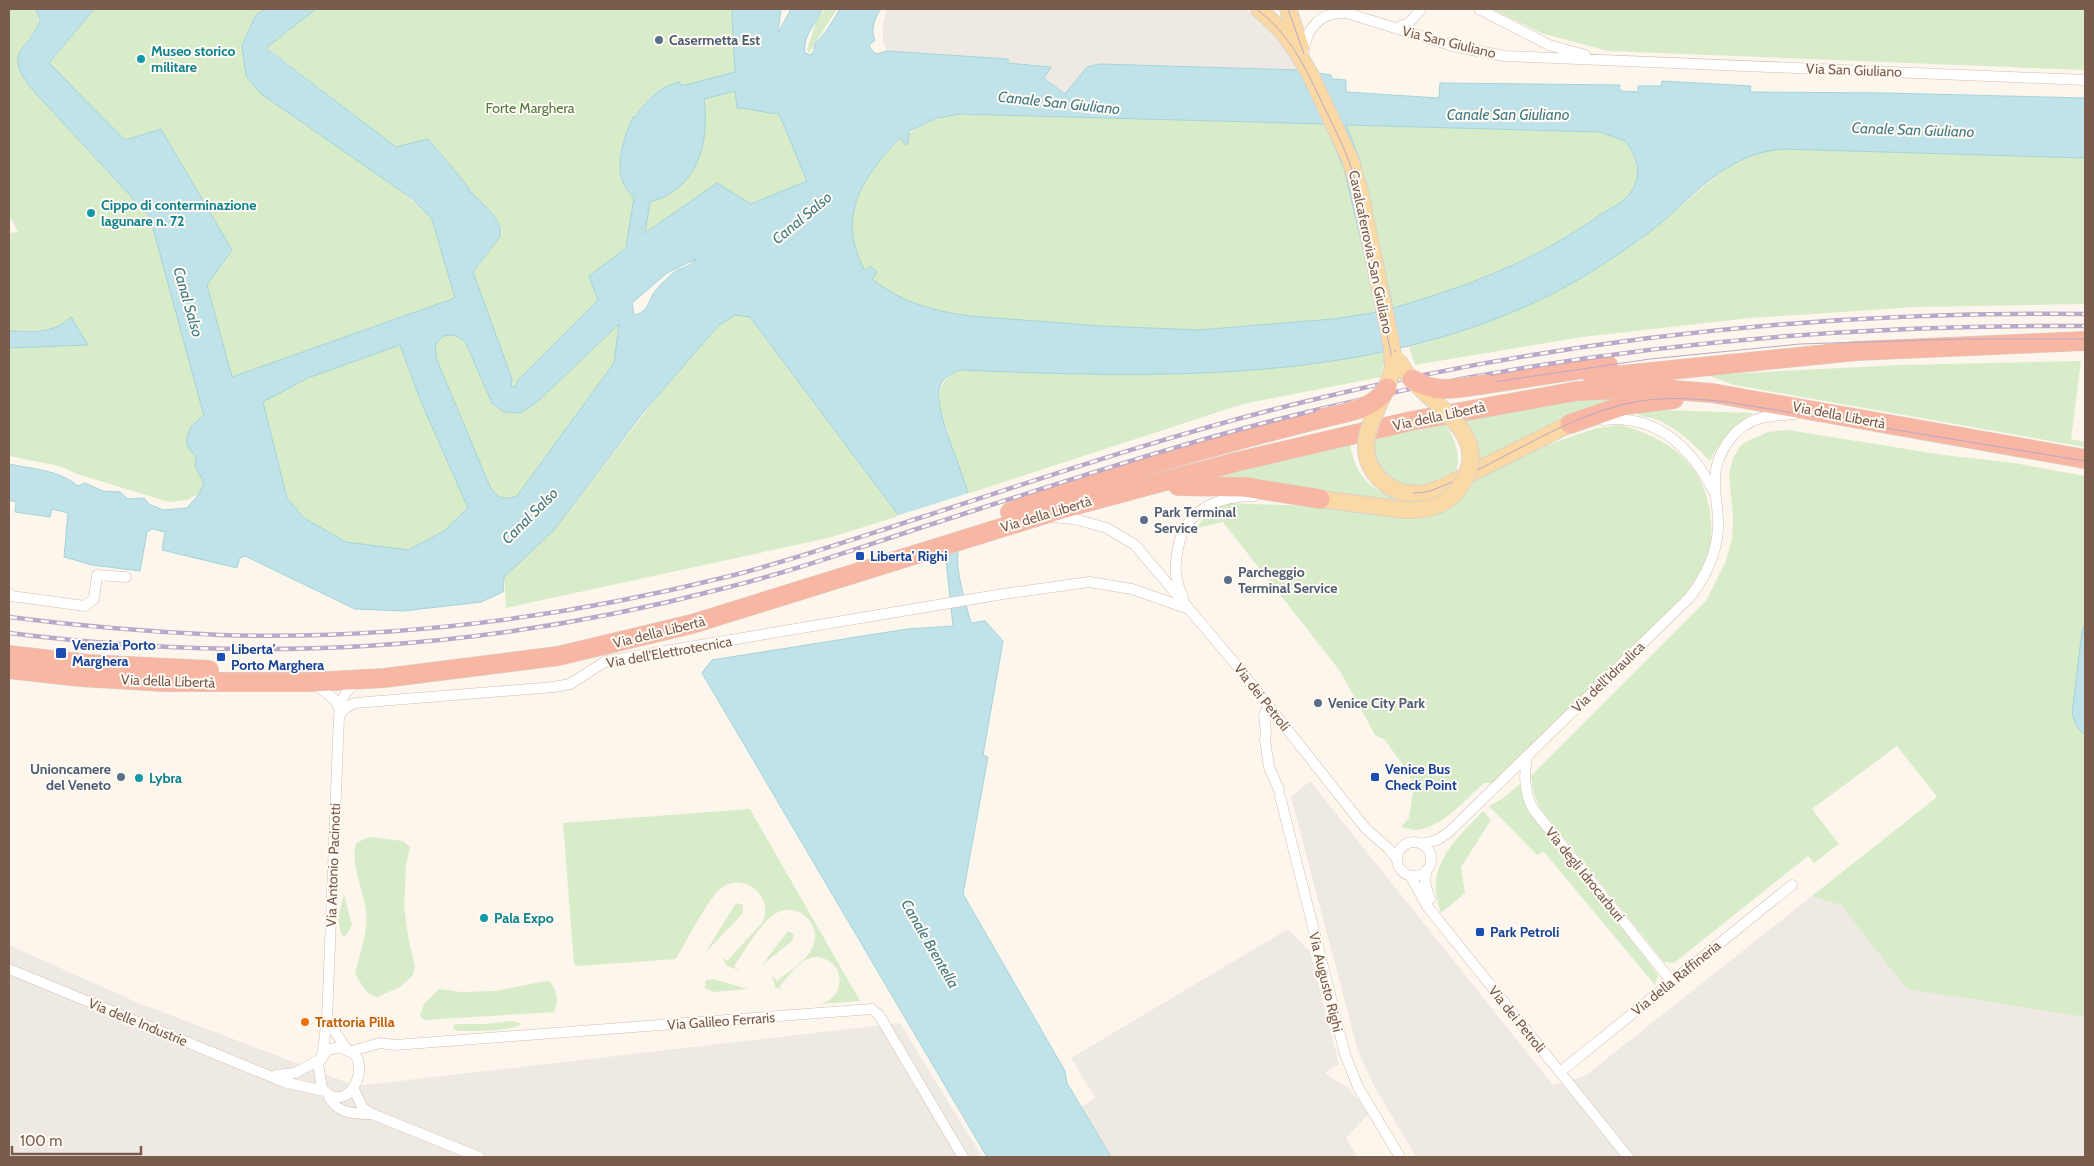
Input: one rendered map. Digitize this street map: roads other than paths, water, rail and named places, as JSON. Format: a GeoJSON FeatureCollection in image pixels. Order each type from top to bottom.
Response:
{"type":"FeatureCollection","features":[{"type":"Feature","properties":{"kind":"highway"},"geometry":{"type":"LineString","coordinates":[[1412,379],[1422,386],[1437,390],[1623,363],[1797,346],[1925,340],[2085,341]]}},
{"type":"Feature","properties":{"kind":"highway","name":"Via della Libertà"},"geometry":{"type":"LineString","coordinates":[[14,670],[165,682],[312,682],[362,679],[558,656],[692,624],[1002,521],[1059,498],[1212,458],[1406,411],[1592,378],[1723,363],[1896,349],[2085,341]]}},
{"type":"Feature","properties":{"kind":"highway"},"geometry":{"type":"LineString","coordinates":[[1723,363],[1943,351],[2085,352]]}},
{"type":"Feature","properties":{"kind":"highway"},"geometry":{"type":"LineString","coordinates":[[1002,521],[1118,475],[1366,407],[1381,396],[1387,388]]}},
{"type":"Feature","properties":{"kind":"highway","name":"Via della Libertà"},"geometry":{"type":"LineString","coordinates":[[1002,521],[1022,520],[1146,486],[1411,421],[1528,399],[1605,389],[1647,388],[1712,393],[1874,421],[1911,430],[2085,459]]}},
{"type":"Feature","properties":{"kind":"highway"},"geometry":{"type":"LineString","coordinates":[[1570,424],[1625,405],[1676,399],[1718,402],[1858,425],[1911,430]]}},
{"type":"Feature","properties":{"kind":"highway"},"geometry":{"type":"LineString","coordinates":[[1146,486],[1245,487],[1320,499]]}},
{"type":"Feature","properties":{"kind":"highway","name":"Via della Libertà"},"geometry":{"type":"LineString","coordinates":[[9,655],[128,667],[305,671],[380,667],[520,652],[557,646],[698,612],[895,556]]}},
{"type":"Feature","properties":{"kind":"main road"},"geometry":{"type":"LineString","coordinates":[[1259,9],[1288,40],[1308,68]]}},
{"type":"Feature","properties":{"kind":"main road"},"geometry":{"type":"LineString","coordinates":[[1288,9],[1308,68]]}},
{"type":"Feature","properties":{"kind":"main road","name":"Cavalcaferrovia San Giuliano"},"geometry":{"type":"LineString","coordinates":[[1308,68],[1355,172],[1392,346],[1393,367],[1387,388],[1368,433],[1366,453],[1370,466],[1381,480],[1391,488],[1405,493],[1423,494],[1441,488],[1570,424]]}},
{"type":"Feature","properties":{"kind":"main road","name":"Cavalcaferrovia San Giuliano"},"geometry":{"type":"LineString","coordinates":[[1320,499],[1405,510],[1426,509],[1445,502],[1461,486],[1469,460],[1468,444],[1460,425],[1403,369],[1392,346]]}},
{"type":"Feature","properties":{"kind":"street","name":"Via San Giuliano"},"geometry":{"type":"LineString","coordinates":[[1334,9],[1456,46],[1505,56],[2085,80]]}},
{"type":"Feature","properties":{"kind":"street","name":"Via San Giuliano"},"geometry":{"type":"LineString","coordinates":[[1395,28],[1401,28],[1409,23],[1421,9]]}},
{"type":"Feature","properties":{"kind":"street","name":"Via San Giuliano"},"geometry":{"type":"LineString","coordinates":[[1479,9],[1559,49],[1577,54],[1623,61]]}},
{"type":"Feature","properties":{"kind":"street","name":"Via San Giuliano"},"geometry":{"type":"LineString","coordinates":[[1308,68],[1307,36],[1316,24],[1330,14],[1348,13]]}},
{"type":"Feature","properties":{"kind":"street","name":"Via dell'Idraulica"},"geometry":{"type":"LineString","coordinates":[[1431,856],[1448,833],[1677,610],[1700,584],[1707,572],[1717,539],[1716,468],[1724,449],[1736,432],[1759,418],[1795,414]]}},
{"type":"Feature","properties":{"kind":"street","name":"Via dell'Idraulica"},"geometry":{"type":"LineString","coordinates":[[1570,424],[1615,418],[1630,420],[1661,431],[1686,449],[1699,464],[1716,494]]}},
{"type":"Feature","properties":{"kind":"street","name":"Via dei Petroli"},"geometry":{"type":"LineString","coordinates":[[1187,606],[1176,571],[1179,542],[1197,512],[1215,501],[1240,496],[1320,499]]}},
{"type":"Feature","properties":{"kind":"street","name":"Via dei Petroli"},"geometry":{"type":"LineString","coordinates":[[1022,520],[1062,518],[1107,528],[1135,545],[1187,606],[1366,829],[1388,848],[1397,859]]}},
{"type":"Feature","properties":{"kind":"street"},"geometry":{"type":"LineString","coordinates":[[1162,576],[1176,571]]}},
{"type":"Feature","properties":{"kind":"street"},"geometry":{"type":"LineString","coordinates":[[9,593],[11,596],[85,606],[94,599],[97,575],[126,577]]}},
{"type":"Feature","properties":{"kind":"street","name":"Via dell'Elettrotecnica"},"geometry":{"type":"LineString","coordinates":[[339,713],[344,708],[355,703],[554,687],[570,684],[606,661],[949,605],[980,598],[1089,582],[1132,588],[1158,600],[1187,606]]}},
{"type":"Feature","properties":{"kind":"street","name":"Via Antonio Pacinotti"},"geometry":{"type":"LineString","coordinates":[[321,1057],[327,1020],[340,701],[345,691],[362,679]]}},
{"type":"Feature","properties":{"kind":"street"},"geometry":{"type":"LineString","coordinates":[[312,682],[334,700],[339,713]]}},
{"type":"Feature","properties":{"kind":"street","name":"Via Augusto Righi"},"geometry":{"type":"LineString","coordinates":[[1269,707],[1264,715],[1269,767],[1279,793],[1344,1054],[1358,1087],[1400,1157]]}},
{"type":"Feature","properties":{"kind":"street","name":"Via degli Idrocarburi"},"geometry":{"type":"LineString","coordinates":[[1527,756],[1524,774],[1527,798],[1533,809],[1672,982]]}},
{"type":"Feature","properties":{"kind":"street"},"geometry":{"type":"LineString","coordinates":[[1366,829],[1383,839],[1405,845],[1413,842],[1422,844],[1431,856],[1431,864],[1426,872],[1428,895],[1436,916],[1443,927]]}},
{"type":"Feature","properties":{"kind":"street","name":"Via dell'Idraulica"},"geometry":{"type":"LineString","coordinates":[[1422,844],[1437,840],[1448,833]]}},
{"type":"Feature","properties":{"kind":"street"},"geometry":{"type":"LineString","coordinates":[[1405,845],[1397,859],[1402,872],[1411,876],[1426,872]]}},
{"type":"Feature","properties":{"kind":"street","name":"Via dei Petroli"},"geometry":{"type":"LineString","coordinates":[[1411,876],[1427,906],[1443,927],[1628,1157]]}},
{"type":"Feature","properties":{"kind":"street","name":"Via della Raffineria"},"geometry":{"type":"LineString","coordinates":[[1560,1072],[1792,885]]}},
{"type":"Feature","properties":{"kind":"street","name":"Via delle Industrie"},"geometry":{"type":"LineString","coordinates":[[9,969],[292,1085],[325,1092]]}},
{"type":"Feature","properties":{"kind":"street","name":"Via Galileo Ferraris"},"geometry":{"type":"LineString","coordinates":[[360,1065],[363,1057],[372,1050],[395,1045],[872,1010],[880,1015],[963,1157]]}},
{"type":"Feature","properties":{"kind":"street"},"geometry":{"type":"LineString","coordinates":[[325,1092],[336,1096],[343,1096],[354,1089],[358,1081],[360,1065],[327,1020]]}},
{"type":"Feature","properties":{"kind":"street","name":"Via Galileo Ferraris"},"geometry":{"type":"LineString","coordinates":[[349,1050],[380,1043],[395,1045]]}},
{"type":"Feature","properties":{"kind":"street"},"geometry":{"type":"LineString","coordinates":[[349,1050],[332,1048],[321,1057],[319,1080],[334,1107],[340,1110],[372,1114]]}},
{"type":"Feature","properties":{"kind":"street","name":"Via delle Industrie"},"geometry":{"type":"LineString","coordinates":[[267,1074],[289,1076],[305,1069],[321,1057]]}},
{"type":"Feature","properties":{"kind":"street"},"geometry":{"type":"LineString","coordinates":[[354,1089],[362,1107],[372,1114],[479,1157]]}},
{"type":"Feature","properties":{"kind":"water"},"geometry":{"type":"Polygon","coordinates":[[[36,9],[94,9],[49,63],[125,140],[161,129],[232,250],[207,285],[232,377],[455,298],[432,219],[411,198],[260,93],[246,76],[242,45],[256,15],[265,9],[316,9],[266,48],[396,147],[428,139],[461,178],[460,180],[463,180],[470,190],[469,192],[486,207],[496,220],[501,232],[499,238],[473,272],[512,379],[511,386],[515,387],[518,380],[598,300],[589,276],[626,248],[634,197],[622,180],[620,159],[625,137],[633,117],[649,99],[667,86],[680,82],[680,85],[686,85],[735,72],[733,9],[781,9],[778,33],[791,9],[822,9],[806,41],[805,53],[811,55],[815,44],[827,30],[840,9],[881,9],[874,24],[875,40],[869,45],[873,52],[877,54],[887,51],[1008,59],[1008,63],[1051,67],[1044,78],[1065,94],[1087,67],[1100,64],[1300,70],[1331,75],[1332,79],[1346,80],[1346,92],[1439,98],[1440,83],[1620,85],[1620,91],[1638,92],[1638,86],[1661,86],[1662,81],[1751,86],[1750,92],[2085,98],[2085,158],[1783,149],[1762,153],[1743,159],[1726,168],[1696,191],[1651,231],[1600,266],[1560,290],[1477,326],[1406,347],[1333,361],[1259,369],[1184,374],[1034,373],[960,370],[946,378],[940,386],[941,414],[971,506],[972,524],[961,544],[957,559],[961,587],[971,623],[985,621],[1003,641],[983,755],[988,757],[963,894],[1065,1071],[1067,1083],[1111,1157],[987,1157],[702,673],[712,660],[907,629],[953,626],[945,550],[899,516],[750,317],[735,315],[718,326],[641,415],[554,530],[504,577],[503,592],[481,602],[403,611],[355,609],[245,556],[240,558],[237,568],[162,550],[165,532],[152,529],[147,532],[140,571],[92,565],[64,557],[68,513],[52,509],[50,517],[15,512],[16,502],[9,500],[9,464],[54,473],[78,486],[85,483],[103,491],[120,492],[128,499],[144,498],[149,504],[163,510],[187,508],[199,494],[204,483],[195,466],[196,457],[188,447],[187,438],[193,425],[204,416],[150,217],[30,87],[22,75],[18,65],[20,51],[35,31],[40,20],[36,9]],[[735,91],[704,99],[705,132],[697,162],[690,175],[680,187],[666,196],[650,202],[645,233],[717,183],[751,204],[807,181],[779,114],[737,108],[735,91]],[[960,114],[937,118],[909,131],[908,144],[904,144],[901,138],[897,141],[872,171],[863,186],[856,202],[853,217],[853,234],[857,252],[865,271],[870,266],[877,272],[872,279],[894,294],[918,304],[970,316],[1101,326],[1199,330],[1333,319],[1378,312],[1344,169],[1325,124],[960,114]],[[1346,125],[1359,158],[1393,308],[1448,291],[1501,271],[1551,246],[1618,204],[1627,197],[1636,182],[1638,170],[1633,152],[1625,141],[1600,132],[1346,125]],[[696,259],[667,273],[632,303],[634,315],[646,308],[653,294],[669,277],[696,259]],[[619,324],[536,403],[520,413],[504,412],[492,403],[465,341],[454,335],[443,336],[435,345],[437,360],[491,489],[502,498],[509,498],[517,496],[614,363],[619,324]],[[400,345],[308,378],[263,402],[287,498],[304,518],[346,542],[408,550],[444,531],[468,508],[422,404],[400,345]]]}},
{"type":"Feature","properties":{"kind":"water"},"geometry":{"type":"Polygon","coordinates":[[[71,317],[88,345],[9,348],[9,331],[42,331],[57,327],[71,317]]]}},
{"type":"Feature","properties":{"kind":"water"},"geometry":{"type":"Polygon","coordinates":[[[2085,624],[2085,735],[2077,727],[2072,714],[2082,631],[2085,624]]]}},
{"type":"Feature","properties":{"kind":"tram line"},"geometry":{"type":"LineString","coordinates":[[1256,9],[1279,30],[1297,54],[1337,134],[1354,176],[1393,363],[1391,378],[1368,438],[1367,452],[1372,467],[1388,485],[1405,492],[1418,493],[1430,491],[1455,481],[1574,421],[1625,404],[1663,399],[1727,402],[2085,461]]}},
{"type":"Feature","properties":{"kind":"tram line"},"geometry":{"type":"LineString","coordinates":[[1288,9],[1304,54]]}},
{"type":"Feature","properties":{"kind":"tram line"},"geometry":{"type":"LineString","coordinates":[[1395,350],[1405,371],[1423,385],[1439,390],[1650,359],[1800,344],[1963,339],[2085,339]]}},
{"type":"Feature","properties":{"kind":"railway"},"geometry":{"type":"LineString","coordinates":[[9,617],[88,626],[168,632],[284,636],[412,630],[539,615],[664,591],[752,570],[828,548],[1073,468],[1218,424],[1316,399],[1411,378],[1506,360],[1698,332],[1794,323],[1891,317],[2085,314]]}},
{"type":"Feature","properties":{"kind":"railway"},"geometry":{"type":"LineString","coordinates":[[9,633],[101,643],[191,648],[281,649],[369,646],[458,638],[546,626],[635,609],[751,581],[1218,435],[1316,410],[1411,389],[1506,371],[1698,344],[1891,330],[2085,326]]}},
{"type":"Feature","properties":{"kind":"place","name":"Casermetta Est"},"geometry":{"type":"Point","coordinates":[659,40]}},
{"type":"Feature","properties":{"kind":"place","name":"Museo storico militare"},"geometry":{"type":"Point","coordinates":[141,59]}},
{"type":"Feature","properties":{"kind":"place","name":"Cippo di conterminazione lagunare n. 72"},"geometry":{"type":"Point","coordinates":[91,213]}},
{"type":"Feature","properties":{"kind":"place","name":"Park Terminal Service"},"geometry":{"type":"Point","coordinates":[1144,520]}},
{"type":"Feature","properties":{"kind":"place","name":"Liberta' Righi"},"geometry":{"type":"Point","coordinates":[860,556]}},
{"type":"Feature","properties":{"kind":"place","name":"Parcheggio Terminal Service"},"geometry":{"type":"Point","coordinates":[1228,580]}},
{"type":"Feature","properties":{"kind":"place","name":"Venezia Porto Marghera"},"geometry":{"type":"Point","coordinates":[61,653]}},
{"type":"Feature","properties":{"kind":"place","name":"Liberta' Porto Marghera"},"geometry":{"type":"Point","coordinates":[221,657]}},
{"type":"Feature","properties":{"kind":"place","name":"Venice City Park"},"geometry":{"type":"Point","coordinates":[1318,703]}},
{"type":"Feature","properties":{"kind":"place","name":"Unioncamere del Veneto"},"geometry":{"type":"Point","coordinates":[121,777]}},
{"type":"Feature","properties":{"kind":"place","name":"Venice Bus Check Point"},"geometry":{"type":"Point","coordinates":[1375,777]}},
{"type":"Feature","properties":{"kind":"place","name":"Lybra"},"geometry":{"type":"Point","coordinates":[139,778]}},
{"type":"Feature","properties":{"kind":"place","name":"Pala Expo"},"geometry":{"type":"Point","coordinates":[484,918]}},
{"type":"Feature","properties":{"kind":"place","name":"Park Petroli"},"geometry":{"type":"Point","coordinates":[1480,932]}},
{"type":"Feature","properties":{"kind":"place","name":"Trattoria Pilla"},"geometry":{"type":"Point","coordinates":[305,1022]}},
{"type":"Feature","properties":{"kind":"water label","name":"Canale San Giuliano"},"geometry":{"type":"Point","coordinates":[1059,103]}},
{"type":"Feature","properties":{"kind":"water label","name":"Canale San Giuliano"},"geometry":{"type":"Point","coordinates":[1508,115]}},
{"type":"Feature","properties":{"kind":"water label","name":"Canale San Giuliano"},"geometry":{"type":"Point","coordinates":[1913,130]}},
{"type":"Feature","properties":{"kind":"water label","name":"Canal Salso"},"geometry":{"type":"Point","coordinates":[802,218]}},
{"type":"Feature","properties":{"kind":"water label","name":"Canal Salso"},"geometry":{"type":"Point","coordinates":[188,302]}},
{"type":"Feature","properties":{"kind":"water label","name":"Canal Salso"},"geometry":{"type":"Point","coordinates":[530,516]}},
{"type":"Feature","properties":{"kind":"water label","name":"Canale Brentella"},"geometry":{"type":"Point","coordinates":[930,944]}},
{"type":"Feature","properties":{"kind":"park label","name":"Forte Marghera"},"geometry":{"type":"Point","coordinates":[530,108]}}]}
